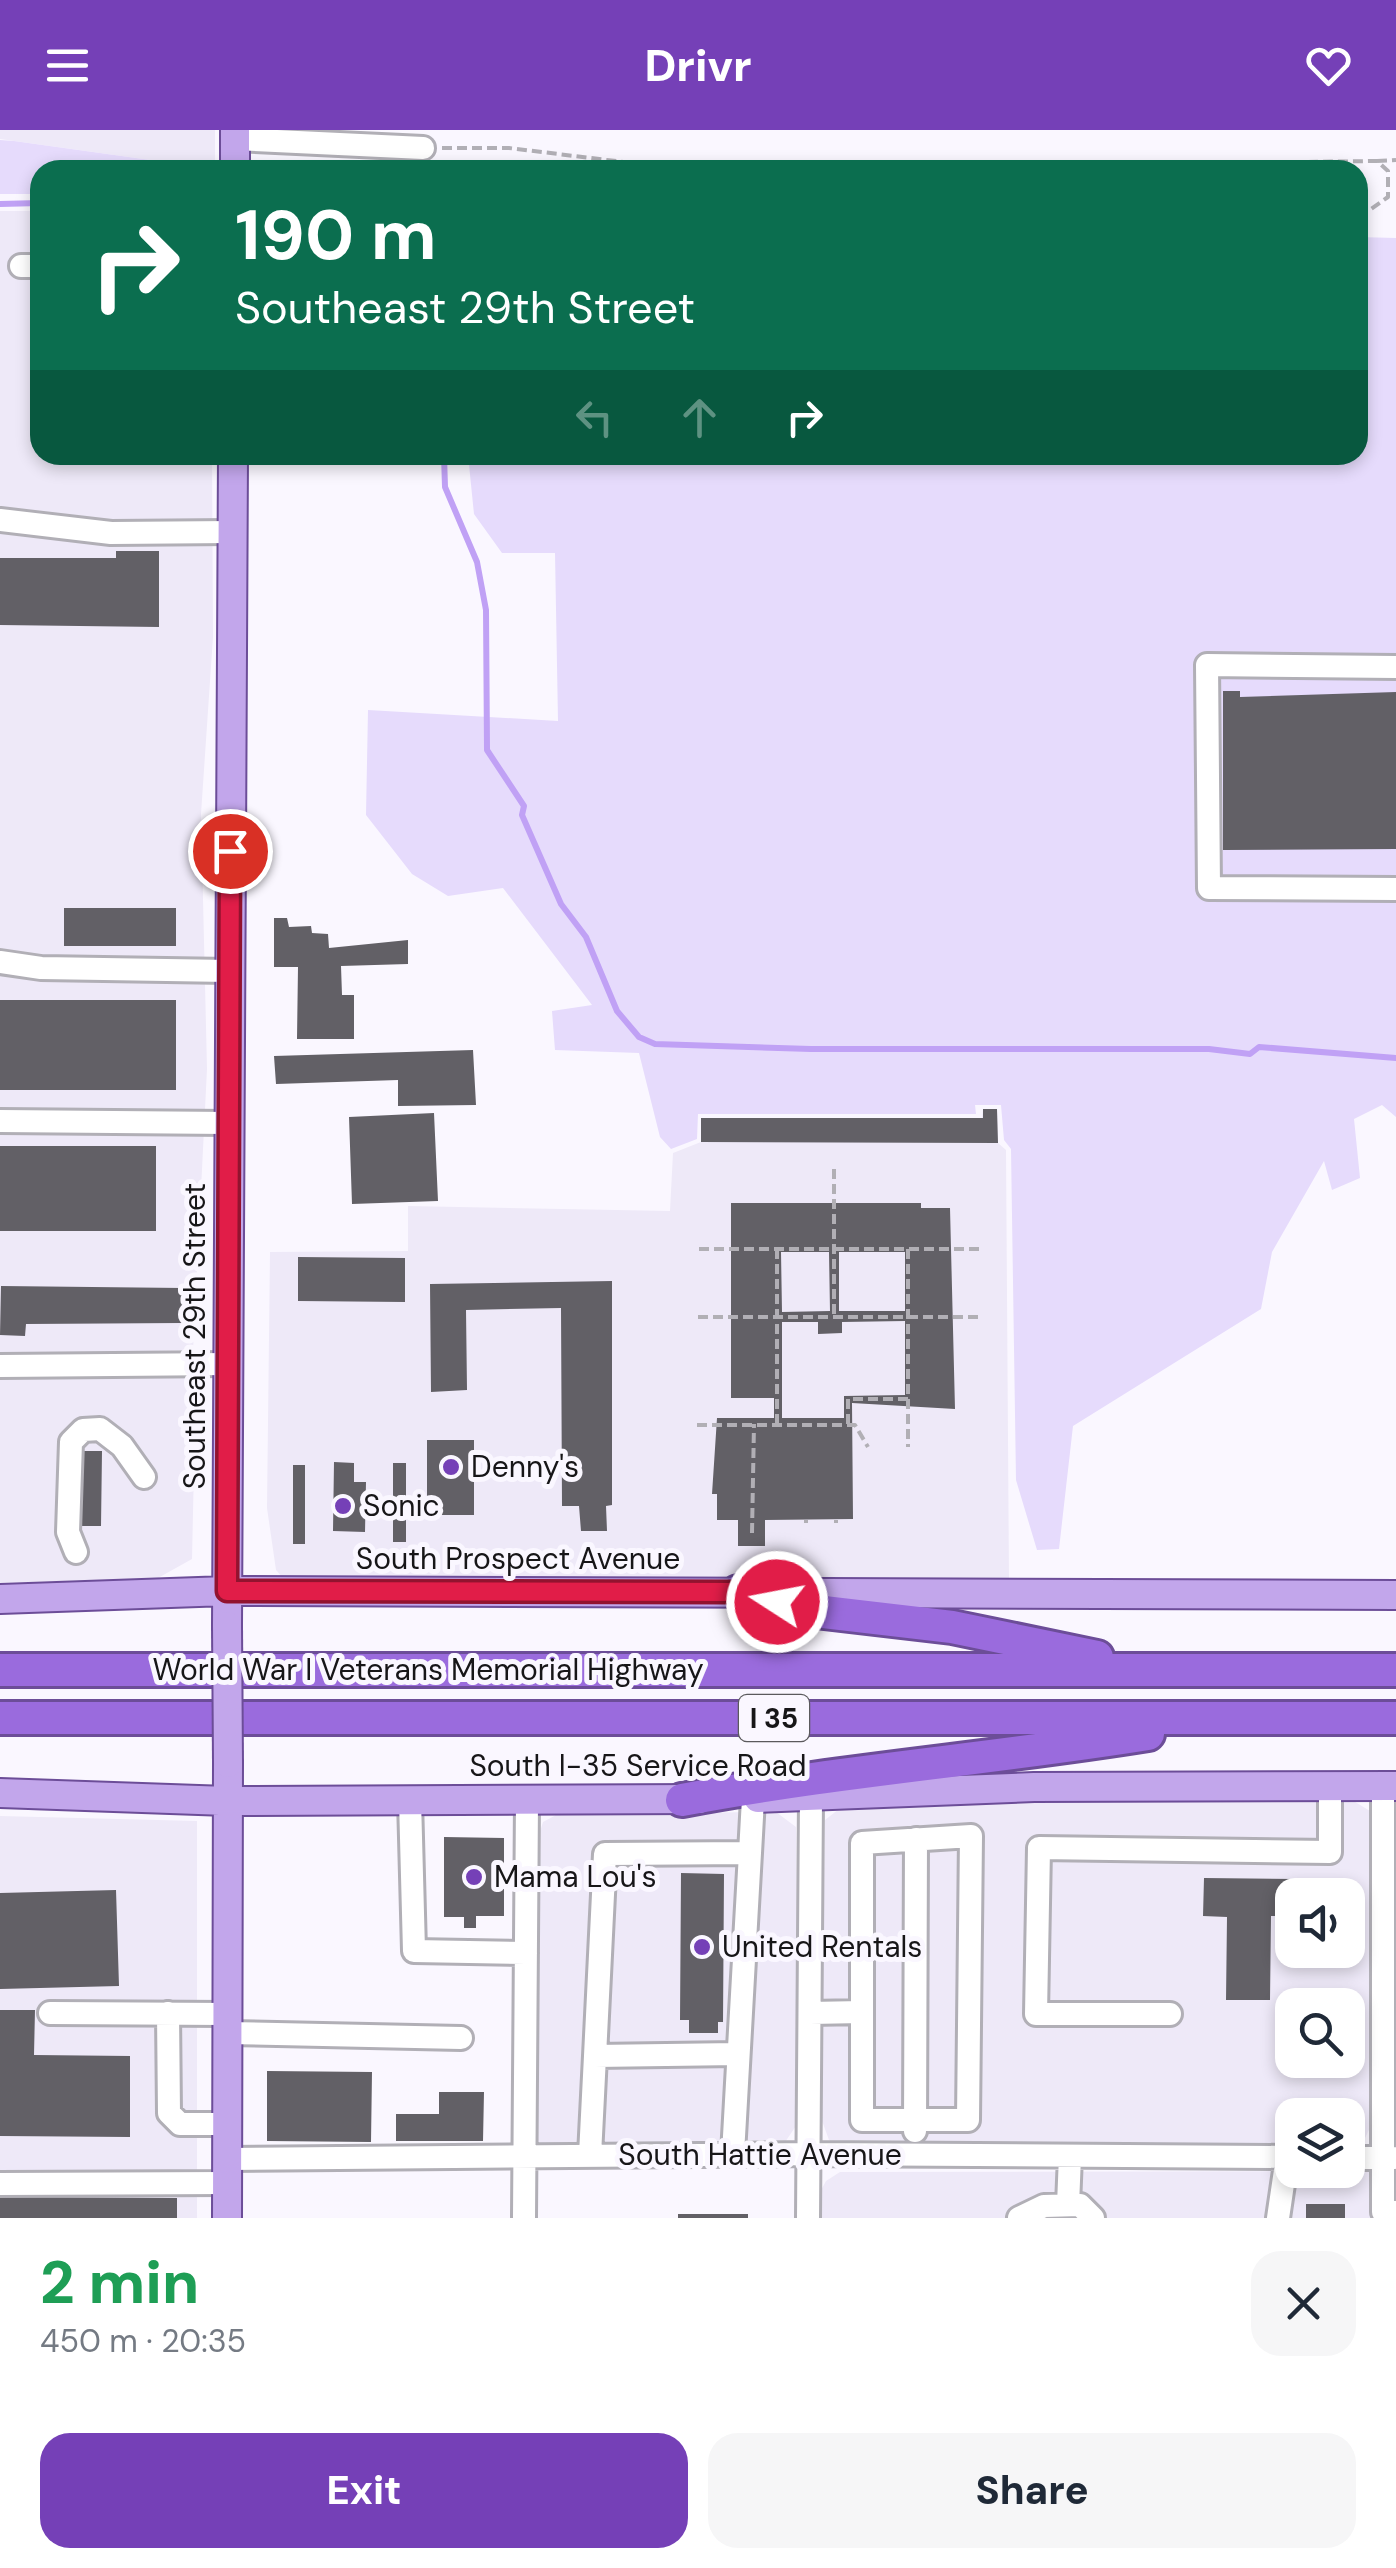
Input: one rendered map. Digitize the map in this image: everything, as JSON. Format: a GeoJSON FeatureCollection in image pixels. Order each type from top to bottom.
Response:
{"type":"FeatureCollection","features":[{"type":"Feature","properties":{"kind":"highway"},"geometry":{"type":"LineString","coordinates":[[738,1592],[816,1612],[952,1626],[1165,1671]]}},
{"type":"Feature","properties":{"kind":"highway","name":"World War I Veterans Memorial Highway"},"geometry":{"type":"LineString","coordinates":[[0,1670],[1396,1670]]}},
{"type":"Feature","properties":{"kind":"highway","name":"World War I Veterans Memorial Highway"},"geometry":{"type":"LineString","coordinates":[[0,1718],[1396,1718]]}},
{"type":"Feature","properties":{"kind":"highway"},"geometry":{"type":"LineString","coordinates":[[682,1800],[811,1776],[1033,1753],[1244,1718]]}},
{"type":"Feature","properties":{"kind":"main road","name":"Southeast 29th Street"},"geometry":{"type":"LineString","coordinates":[[227,2218],[233,465]]}},
{"type":"Feature","properties":{"kind":"main road","name":"South Prospect Avenue"},"geometry":{"type":"LineString","coordinates":[[0,1599],[227,1591],[1396,1595]]}},
{"type":"Feature","properties":{"kind":"main road","name":"South I-35 Service Road"},"geometry":{"type":"LineString","coordinates":[[0,1793],[227,1800],[682,1800],[1034,1787],[1390,1786]]}},
{"type":"Feature","properties":{"kind":"street"},"geometry":{"type":"LineString","coordinates":[[235,135],[423,148]]}},
{"type":"Feature","properties":{"kind":"street"},"geometry":{"type":"LineString","coordinates":[[0,520],[110,534],[232,532]]}},
{"type":"Feature","properties":{"kind":"street"},"geometry":{"type":"LineString","coordinates":[[1396,667],[1207,665],[1209,888],[1396,889]]}},
{"type":"Feature","properties":{"kind":"street"},"geometry":{"type":"LineString","coordinates":[[0,962],[41,968],[229,970]]}},
{"type":"Feature","properties":{"kind":"street"},"geometry":{"type":"LineString","coordinates":[[0,1121],[228,1123]]}},
{"type":"Feature","properties":{"kind":"street"},"geometry":{"type":"LineString","coordinates":[[0,1366],[227,1364]]}},
{"type":"Feature","properties":{"kind":"street"},"geometry":{"type":"LineString","coordinates":[[76,1552],[68,1532],[71,1442],[83,1430],[100,1429],[122,1446],[144,1477]]}},
{"type":"Feature","properties":{"kind":"street"},"geometry":{"type":"LineString","coordinates":[[1170,2014],[1036,2014],[1039,1848],[1330,1852],[1330,1786]]}},
{"type":"Feature","properties":{"kind":"street"},"geometry":{"type":"LineString","coordinates":[[1390,1786],[1389,2158],[1383,2212],[1396,2212]]}},
{"type":"Feature","properties":{"kind":"street"},"geometry":{"type":"LineString","coordinates":[[732,2154],[752,1798]]}},
{"type":"Feature","properties":{"kind":"street"},"geometry":{"type":"LineString","coordinates":[[808,2218],[811,1798]]}},
{"type":"Feature","properties":{"kind":"street"},"geometry":{"type":"LineString","coordinates":[[410,1800],[414,1952],[526,1954]]}},
{"type":"Feature","properties":{"kind":"street"},"geometry":{"type":"LineString","coordinates":[[524,2218],[527,1800]]}},
{"type":"Feature","properties":{"kind":"street"},"geometry":{"type":"LineString","coordinates":[[971,1836],[968,2120],[862,2120],[862,1843],[916,1840],[971,1836]]}},
{"type":"Feature","properties":{"kind":"street"},"geometry":{"type":"LineString","coordinates":[[915,2154],[916,1840]]}},
{"type":"Feature","properties":{"kind":"street"},"geometry":{"type":"LineString","coordinates":[[590,2155],[605,1854],[750,1853]]}},
{"type":"Feature","properties":{"kind":"street"},"geometry":{"type":"LineString","coordinates":[[810,2013],[862,2012]]}},
{"type":"Feature","properties":{"kind":"street"},"geometry":{"type":"LineString","coordinates":[[50,2013],[168,2013],[227,2023],[460,2038]]}},
{"type":"Feature","properties":{"kind":"street"},"geometry":{"type":"LineString","coordinates":[[168,2013],[168,2113],[180,2124],[227,2124]]}},
{"type":"Feature","properties":{"kind":"street"},"geometry":{"type":"LineString","coordinates":[[595,2056],[736,2054]]}},
{"type":"Feature","properties":{"kind":"street","name":"South Hattie Avenue"},"geometry":{"type":"LineString","coordinates":[[0,2184],[524,2156],[1275,2157]]}},
{"type":"Feature","properties":{"kind":"street"},"geometry":{"type":"LineString","coordinates":[[1068,2205],[1070,2156]]}},
{"type":"Feature","properties":{"kind":"street"},"geometry":{"type":"LineString","coordinates":[[1278,2218],[1284,2188]]}},
{"type":"Feature","properties":{"kind":"street"},"geometry":{"type":"LineString","coordinates":[[1019,2218],[1044,2206],[1068,2205],[1080,2205],[1093,2218]]}},
{"type":"Feature","properties":{"kind":"path"},"geometry":{"type":"LineString","coordinates":[[423,148],[509,148],[607,160]]}},
{"type":"Feature","properties":{"kind":"path"},"geometry":{"type":"LineString","coordinates":[[1368,160],[1396,160]]}},
{"type":"Feature","properties":{"kind":"path"},"geometry":{"type":"LineString","coordinates":[[1368,209],[1388,196],[1388,171],[1376,160]]}},
{"type":"Feature","properties":{"kind":"path"},"geometry":{"type":"LineString","coordinates":[[834,1170],[834,1317]]}},
{"type":"Feature","properties":{"kind":"path"},"geometry":{"type":"LineString","coordinates":[[699,1248],[981,1248]]}},
{"type":"Feature","properties":{"kind":"path"},"geometry":{"type":"LineString","coordinates":[[778,1248],[778,1424]]}},
{"type":"Feature","properties":{"kind":"path"},"geometry":{"type":"LineString","coordinates":[[908,1248],[908,1447]]}},
{"type":"Feature","properties":{"kind":"path"},"geometry":{"type":"LineString","coordinates":[[698,1317],[981,1317]]}},
{"type":"Feature","properties":{"kind":"path"},"geometry":{"type":"LineString","coordinates":[[813,1317],[813,1330]]}},
{"type":"Feature","properties":{"kind":"path"},"geometry":{"type":"LineString","coordinates":[[848,1425],[848,1399],[908,1399]]}},
{"type":"Feature","properties":{"kind":"path"},"geometry":{"type":"LineString","coordinates":[[752,1533],[754,1424]]}},
{"type":"Feature","properties":{"kind":"path"},"geometry":{"type":"LineString","coordinates":[[697,1425],[855,1425],[868,1447]]}},
{"type":"Feature","properties":{"kind":"shaded area"},"geometry":{"type":"Polygon","coordinates":[[[0,130],[215,130],[215,160],[150,160],[0,139],[0,130]]]}},
{"type":"Feature","properties":{"kind":"shaded area"},"geometry":{"type":"Polygon","coordinates":[[[0,140],[150,160],[30,160],[30,194],[0,194],[0,140]]]}},
{"type":"Feature","properties":{"kind":"shaded area"},"geometry":{"type":"Polygon","coordinates":[[[0,211],[30,211],[30,465],[212,465],[213,637],[201,814],[207,1069],[193,1350],[0,1355],[0,211]]]}},
{"type":"Feature","properties":{"kind":"shaded area"},"geometry":{"type":"Polygon","coordinates":[[[1368,237],[1396,238],[1396,1117],[1382,1105],[1354,1119],[1360,1178],[1332,1190],[1324,1161],[1272,1252],[1261,1309],[1073,1426],[1059,1549],[1037,1550],[1016,1480],[1011,1149],[1004,1140],[1001,1105],[975,1105],[976,1114],[698,1114],[697,1139],[671,1149],[660,1137],[639,1053],[555,1050],[552,1011],[592,1005],[503,888],[448,896],[412,874],[366,815],[368,710],[558,721],[555,553],[502,553],[474,514],[469,465],[1368,465],[1368,237]]]}},
{"type":"Feature","properties":{"kind":"shaded area"},"geometry":{"type":"Polygon","coordinates":[[[983,1109],[997,1109],[998,1143],[1006,1150],[1009,1582],[283,1578],[276,1570],[267,1508],[270,1252],[408,1251],[408,1206],[670,1211],[673,1153],[701,1142],[701,1118],[982,1118],[983,1109]]]}},
{"type":"Feature","properties":{"kind":"shaded area"},"geometry":{"type":"Polygon","coordinates":[[[196,1375],[192,1559],[158,1578],[0,1583],[0,1376],[196,1375]]]}},
{"type":"Feature","properties":{"kind":"shaded area"},"geometry":{"type":"Polygon","coordinates":[[[1019,1800],[1352,1800],[1374,1818],[1372,2124],[1365,2138],[1365,2098],[1275,2098],[1275,2149],[836,2144],[829,2140],[821,2118],[825,1820],[839,1809],[1019,1800]]]}},
{"type":"Feature","properties":{"kind":"shaded area"},"geometry":{"type":"Polygon","coordinates":[[[776,1812],[796,1827],[798,2123],[781,2148],[541,2146],[535,2140],[537,1841],[543,1822],[558,1814],[776,1812]]]}},
{"type":"Feature","properties":{"kind":"shaded area"},"geometry":{"type":"Polygon","coordinates":[[[0,1816],[197,1821],[197,2218],[0,2218],[0,1816]]]}},
{"type":"Feature","properties":{"kind":"shaded area"},"geometry":{"type":"Polygon","coordinates":[[[1275,2171],[1275,2188],[1365,2188],[1365,2171],[1396,2171],[1396,2218],[819,2218],[819,2194],[826,2181],[840,2172],[1275,2171]]]}},
{"type":"Feature","properties":{"kind":"building"},"geometry":{"type":"Polygon","coordinates":[[[116,551],[159,551],[159,627],[0,625],[0,558],[116,558],[116,551]]]}},
{"type":"Feature","properties":{"kind":"building"},"geometry":{"type":"Polygon","coordinates":[[[1223,691],[1240,691],[1240,697],[1396,692],[1396,849],[1223,850],[1223,691]]]}},
{"type":"Feature","properties":{"kind":"building"},"geometry":{"type":"Polygon","coordinates":[[[64,908],[176,908],[176,946],[64,946],[64,908]]]}},
{"type":"Feature","properties":{"kind":"building"},"geometry":{"type":"Polygon","coordinates":[[[274,918],[287,918],[289,927],[311,926],[312,933],[328,934],[329,948],[408,940],[408,964],[341,966],[342,995],[354,995],[354,1039],[297,1039],[298,967],[274,967],[274,918]]]}},
{"type":"Feature","properties":{"kind":"building"},"geometry":{"type":"Polygon","coordinates":[[[0,1000],[176,1000],[176,1090],[0,1090],[0,1000]]]}},
{"type":"Feature","properties":{"kind":"building"},"geometry":{"type":"Polygon","coordinates":[[[473,1050],[476,1105],[398,1106],[398,1080],[276,1084],[274,1056],[473,1050]]]}},
{"type":"Feature","properties":{"kind":"building"},"geometry":{"type":"Polygon","coordinates":[[[983,1109],[997,1109],[998,1143],[701,1142],[701,1118],[983,1118],[983,1109]]]}},
{"type":"Feature","properties":{"kind":"building"},"geometry":{"type":"Polygon","coordinates":[[[434,1113],[438,1201],[352,1204],[349,1117],[434,1113]]]}},
{"type":"Feature","properties":{"kind":"building"},"geometry":{"type":"Polygon","coordinates":[[[0,1146],[156,1146],[156,1231],[0,1231],[0,1146]]]}},
{"type":"Feature","properties":{"kind":"building"},"geometry":{"type":"Polygon","coordinates":[[[731,1203],[921,1203],[921,1208],[950,1208],[955,1409],[852,1403],[853,1519],[765,1520],[765,1546],[738,1546],[738,1520],[717,1520],[717,1494],[712,1494],[717,1418],[774,1418],[774,1398],[731,1398],[731,1203]],[[781,1252],[782,1312],[830,1311],[829,1252],[781,1252]],[[839,1252],[839,1311],[905,1311],[905,1252],[839,1252]],[[905,1321],[842,1322],[842,1333],[818,1334],[818,1322],[782,1322],[782,1418],[844,1418],[844,1396],[905,1395],[905,1321]]]}},
{"type":"Feature","properties":{"kind":"building"},"geometry":{"type":"Polygon","coordinates":[[[298,1257],[405,1258],[405,1302],[298,1301],[298,1257]]]}},
{"type":"Feature","properties":{"kind":"building"},"geometry":{"type":"Polygon","coordinates":[[[612,1281],[612,1505],[606,1506],[607,1531],[581,1531],[579,1506],[562,1506],[561,1308],[466,1310],[467,1390],[431,1392],[430,1284],[612,1281]]]}},
{"type":"Feature","properties":{"kind":"building"},"geometry":{"type":"Polygon","coordinates":[[[1,1286],[183,1288],[182,1323],[26,1324],[25,1336],[0,1335],[1,1286]]]}},
{"type":"Feature","properties":{"kind":"building","name":"Denny's"},"geometry":{"type":"Polygon","coordinates":[[[427,1440],[474,1440],[474,1515],[427,1515],[427,1440]]]}},
{"type":"Feature","properties":{"kind":"building"},"geometry":{"type":"Polygon","coordinates":[[[74,1451],[102,1451],[101,1526],[74,1526],[74,1451]]]}},
{"type":"Feature","properties":{"kind":"building","name":"Sonic"},"geometry":{"type":"Polygon","coordinates":[[[334,1462],[354,1463],[354,1482],[366,1482],[365,1532],[333,1531],[334,1462]]]}},
{"type":"Feature","properties":{"kind":"building"},"geometry":{"type":"Polygon","coordinates":[[[393,1463],[406,1463],[406,1542],[393,1542],[393,1463]]]}},
{"type":"Feature","properties":{"kind":"building"},"geometry":{"type":"Polygon","coordinates":[[[293,1465],[305,1465],[305,1544],[293,1544],[293,1465]]]}},
{"type":"Feature","properties":{"kind":"building","name":"Mama Lou's"},"geometry":{"type":"Polygon","coordinates":[[[444,1837],[504,1838],[504,1916],[476,1916],[476,1928],[464,1928],[464,1917],[444,1917],[444,1837]]]}},
{"type":"Feature","properties":{"kind":"building","name":"United Rentals"},"geometry":{"type":"Polygon","coordinates":[[[681,1873],[724,1874],[723,2022],[718,2022],[718,2033],[689,2033],[689,2020],[680,2020],[681,1873]]]}},
{"type":"Feature","properties":{"kind":"building"},"geometry":{"type":"Polygon","coordinates":[[[1204,1878],[1275,1879],[1270,2000],[1226,2000],[1227,1917],[1203,1916],[1204,1878]]]}},
{"type":"Feature","properties":{"kind":"building"},"geometry":{"type":"Polygon","coordinates":[[[116,1890],[119,1986],[0,1989],[0,1893],[116,1890]]]}},
{"type":"Feature","properties":{"kind":"building"},"geometry":{"type":"Polygon","coordinates":[[[0,2010],[35,2010],[34,2055],[130,2056],[130,2137],[0,2136],[0,2010]]]}},
{"type":"Feature","properties":{"kind":"building"},"geometry":{"type":"Polygon","coordinates":[[[267,2071],[372,2072],[371,2142],[267,2141],[267,2071]]]}},
{"type":"Feature","properties":{"kind":"building"},"geometry":{"type":"Polygon","coordinates":[[[439,2092],[484,2092],[483,2141],[396,2141],[396,2114],[439,2114],[439,2092]]]}},
{"type":"Feature","properties":{"kind":"building"},"geometry":{"type":"Polygon","coordinates":[[[0,2197],[177,2198],[177,2218],[0,2218],[0,2197]]]}},
{"type":"Feature","properties":{"kind":"building"},"geometry":{"type":"Polygon","coordinates":[[[1306,2204],[1345,2204],[1345,2218],[1306,2218],[1306,2204]]]}},
{"type":"Feature","properties":{"kind":"building"},"geometry":{"type":"Polygon","coordinates":[[[678,2214],[748,2214],[748,2218],[678,2218],[678,2214]]]}},
{"type":"Feature","properties":{"kind":"waterway"},"geometry":{"type":"LineString","coordinates":[[0,204],[30,203]]}},
{"type":"Feature","properties":{"kind":"waterway"},"geometry":{"type":"LineString","coordinates":[[444,465],[445,487],[477,562],[486,610],[487,750],[524,806],[522,815],[561,904],[586,937],[617,1011],[639,1037],[655,1044],[811,1049],[1209,1049],[1250,1054],[1259,1047],[1396,1058]]}},
{"type":"Feature","properties":{"kind":"place","name":"Denny's"},"geometry":{"type":"Point","coordinates":[451,1467]}},
{"type":"Feature","properties":{"kind":"place","name":"Sonic"},"geometry":{"type":"Point","coordinates":[343,1506]}},
{"type":"Feature","properties":{"kind":"place","name":"Mama Lou's"},"geometry":{"type":"Point","coordinates":[474,1877]}},
{"type":"Feature","properties":{"kind":"place","name":"United Rentals"},"geometry":{"type":"Point","coordinates":[702,1947]}},
{"type":"Feature","properties":{"kind":"route"},"geometry":{"type":"LineString","coordinates":[[230,851],[227,1591],[738,1592],[777,1602]]}}]}
